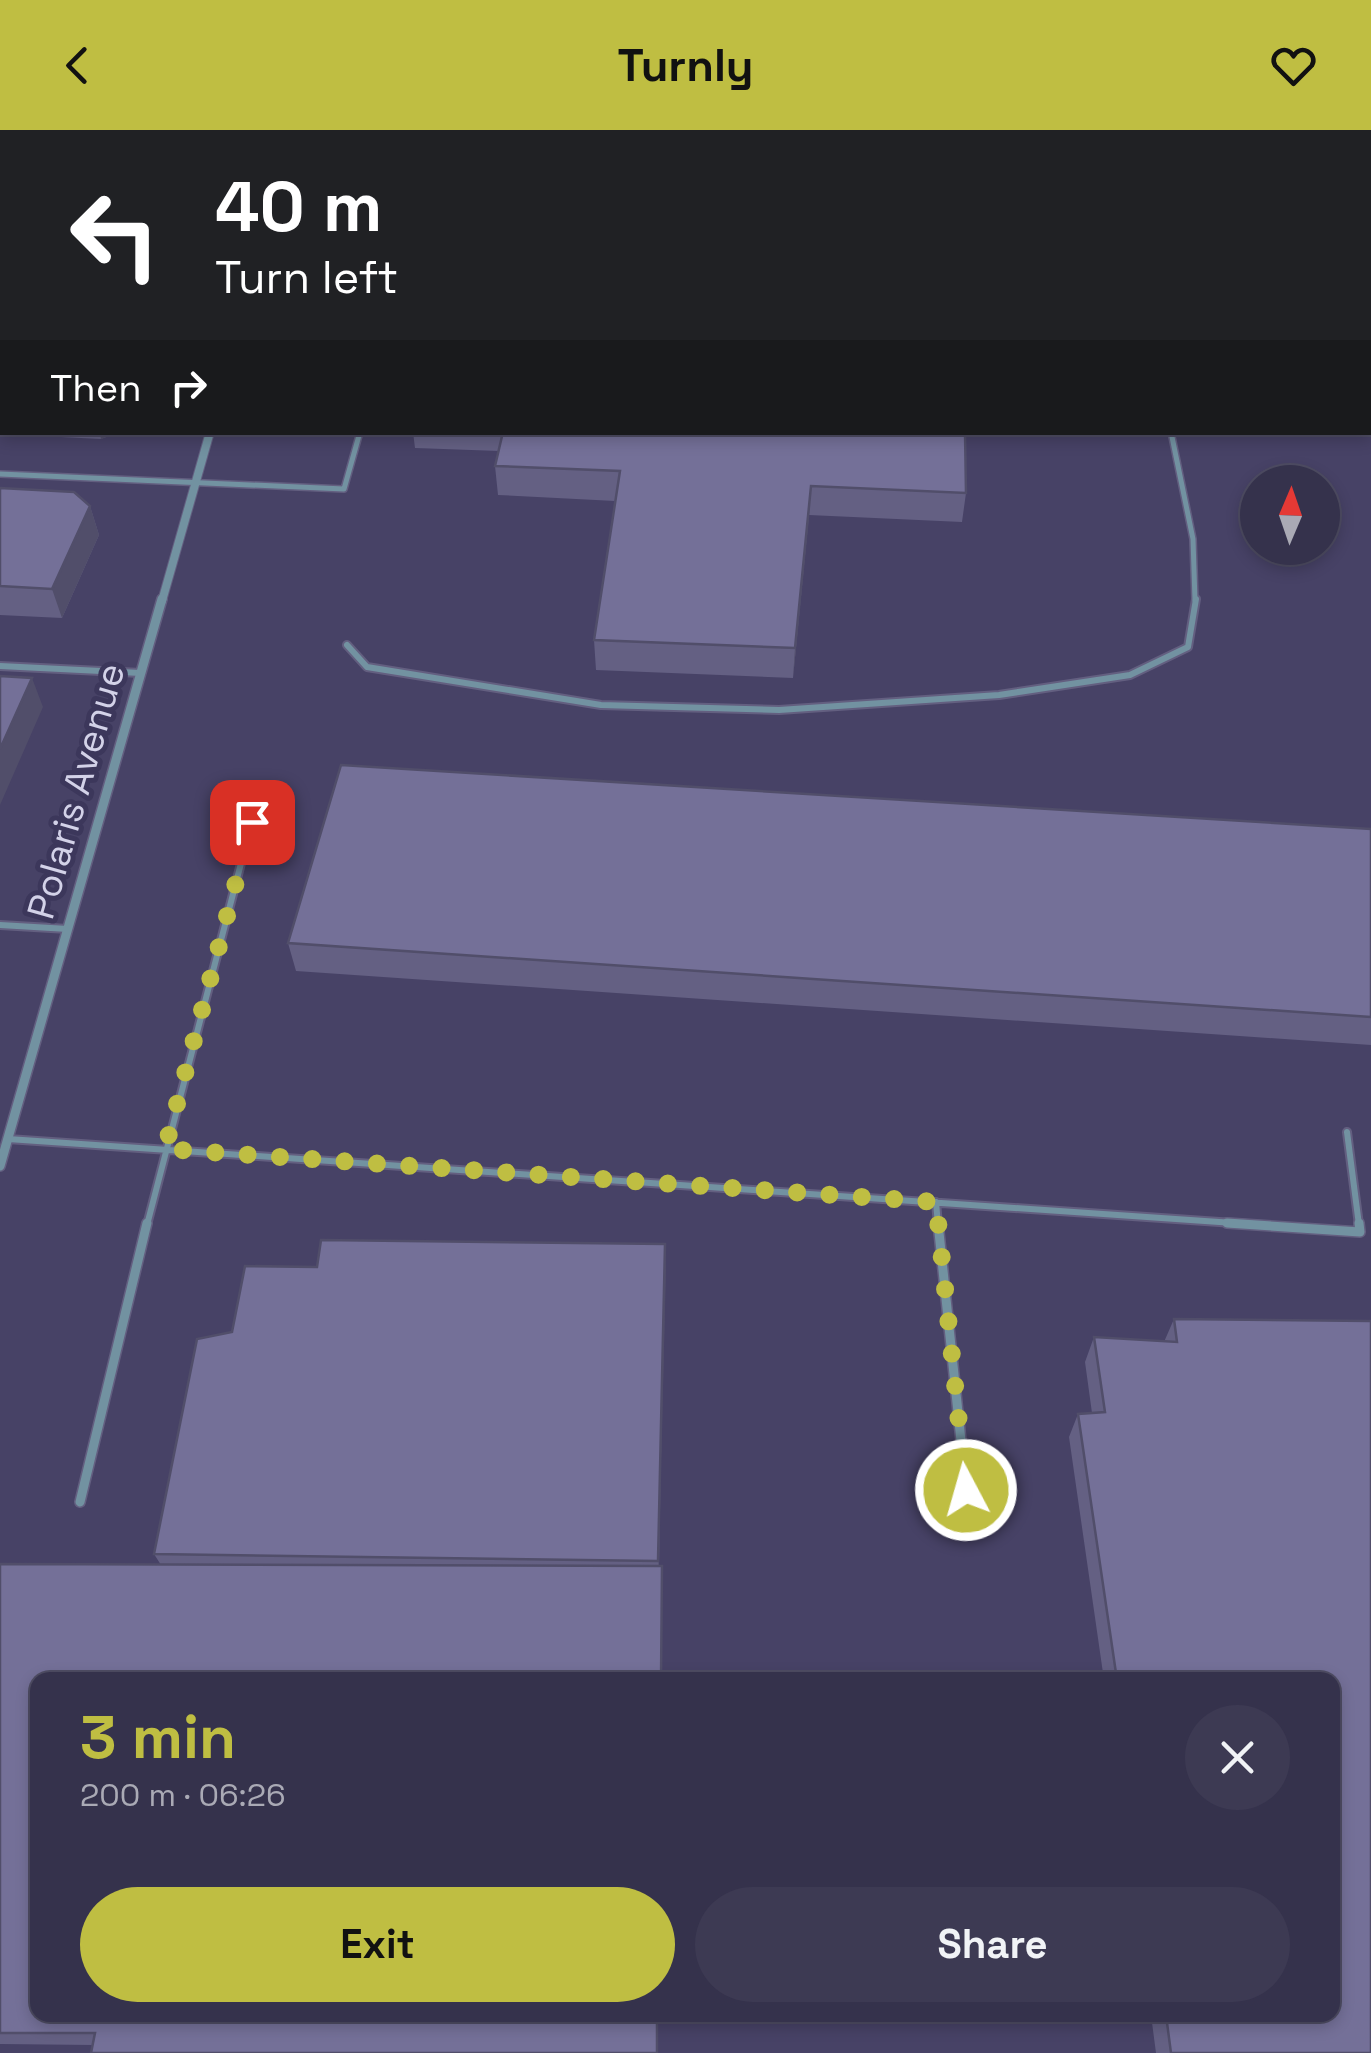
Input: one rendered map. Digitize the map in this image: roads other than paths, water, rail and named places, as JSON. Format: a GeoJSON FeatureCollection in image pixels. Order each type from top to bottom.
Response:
{"type":"FeatureCollection","features":[{"type":"Feature","properties":{"kind":"street","name":"Polaris Avenue"},"geometry":{"type":"LineString","coordinates":[[0,1166],[209,435]]}},
{"type":"Feature","properties":{"kind":"lane"},"geometry":{"type":"LineString","coordinates":[[0,474],[344,489],[359,435]]}},
{"type":"Feature","properties":{"kind":"lane"},"geometry":{"type":"LineString","coordinates":[[347,645],[367,667],[601,705],[780,710],[998,695],[1130,675],[1188,647],[1198,608],[1194,527],[1172,435]]}},
{"type":"Feature","properties":{"kind":"lane"},"geometry":{"type":"LineString","coordinates":[[0,666],[141,674]]}},
{"type":"Feature","properties":{"kind":"lane"},"geometry":{"type":"LineString","coordinates":[[80,1502],[165,1149],[252,822]]}},
{"type":"Feature","properties":{"kind":"lane"},"geometry":{"type":"LineString","coordinates":[[0,925],[68,928]]}},
{"type":"Feature","properties":{"kind":"lane"},"geometry":{"type":"LineString","coordinates":[[8,1138],[1360,1232],[1347,1132]]}},
{"type":"Feature","properties":{"kind":"lane"},"geometry":{"type":"LineString","coordinates":[[936,1202],[970,1526]]}}]}
